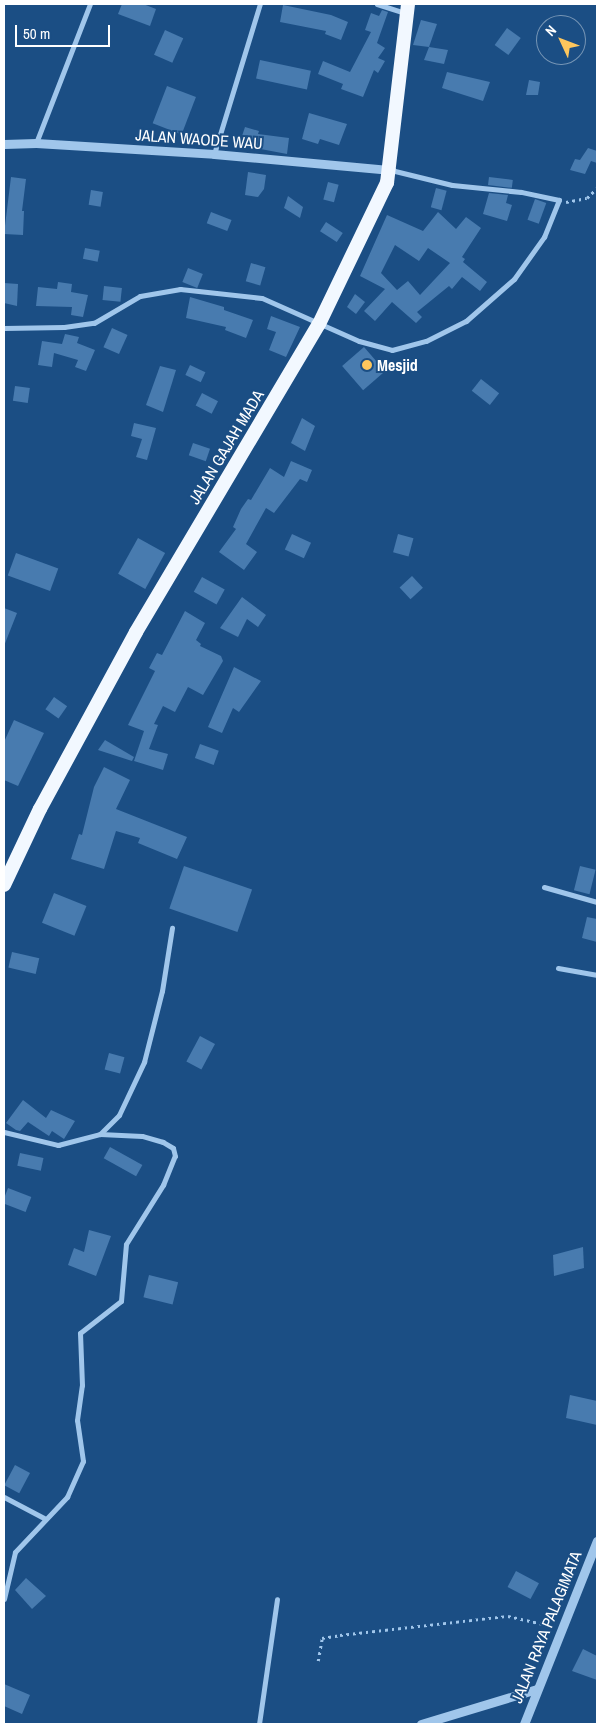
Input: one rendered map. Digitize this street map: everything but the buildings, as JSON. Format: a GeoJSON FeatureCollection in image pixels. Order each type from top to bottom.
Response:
{"type":"FeatureCollection","features":[{"type":"Feature","properties":{"kind":"highway","name":"JALAN GAJAH MADA"},"geometry":{"type":"LineString","coordinates":[[4,885],[40,809],[136,632],[319,324],[391,170],[407,9]]}},
{"type":"Feature","properties":{"kind":"street"},"geometry":{"type":"LineString","coordinates":[[36,143],[90,4]]}},
{"type":"Feature","properties":{"kind":"street"},"geometry":{"type":"LineString","coordinates":[[214,154],[260,4]]}},
{"type":"Feature","properties":{"kind":"street"},"geometry":{"type":"LineString","coordinates":[[377,4],[407,9]]}},
{"type":"Feature","properties":{"kind":"street","name":"JALAN WAODE WAU"},"geometry":{"type":"LineString","coordinates":[[4,144],[36,143],[214,154],[391,170]]}},
{"type":"Feature","properties":{"kind":"street"},"geometry":{"type":"LineString","coordinates":[[4,328],[64,327],[94,323],[140,296],[164,290],[239,294],[276,303],[319,324],[392,350],[426,341],[466,321],[497,296],[529,262],[550,226],[559,200],[521,192],[452,185],[391,170]]}},
{"type":"Feature","properties":{"kind":"street"},"geometry":{"type":"LineString","coordinates":[[544,887],[597,902]]}},
{"type":"Feature","properties":{"kind":"street"},"geometry":{"type":"LineString","coordinates":[[100,1134],[119,1115],[144,1062],[162,991],[172,928]]}},
{"type":"Feature","properties":{"kind":"street"},"geometry":{"type":"LineString","coordinates":[[558,968],[597,975]]}},
{"type":"Feature","properties":{"kind":"street"},"geometry":{"type":"LineString","coordinates":[[4,1132],[58,1145],[100,1134],[142,1136],[173,1148],[175,1156],[163,1185],[126,1244],[121,1301],[80,1333],[82,1385],[77,1420],[83,1461],[67,1497],[44,1518],[15,1552],[4,1599]]}},
{"type":"Feature","properties":{"kind":"street"},"geometry":{"type":"LineString","coordinates":[[4,1497],[44,1518]]}},
{"type":"Feature","properties":{"kind":"street","name":"JALAN RAYA PALAGIMATA"},"geometry":{"type":"LineString","coordinates":[[524,1724],[597,1541]]}},
{"type":"Feature","properties":{"kind":"street"},"geometry":{"type":"LineString","coordinates":[[259,1724],[277,1600]]}},
{"type":"Feature","properties":{"kind":"street"},"geometry":{"type":"LineString","coordinates":[[421,1724],[537,1689]]}},
{"type":"Feature","properties":{"kind":"path"},"geometry":{"type":"LineString","coordinates":[[559,200],[570,202],[588,198],[597,188]]}},
{"type":"Feature","properties":{"kind":"path"},"geometry":{"type":"LineString","coordinates":[[318,1661],[322,1638],[396,1627],[508,1616],[561,1629]]}},
{"type":"Feature","properties":{"kind":"place","name":"Mesjid"},"geometry":{"type":"Point","coordinates":[367,365]}}]}
